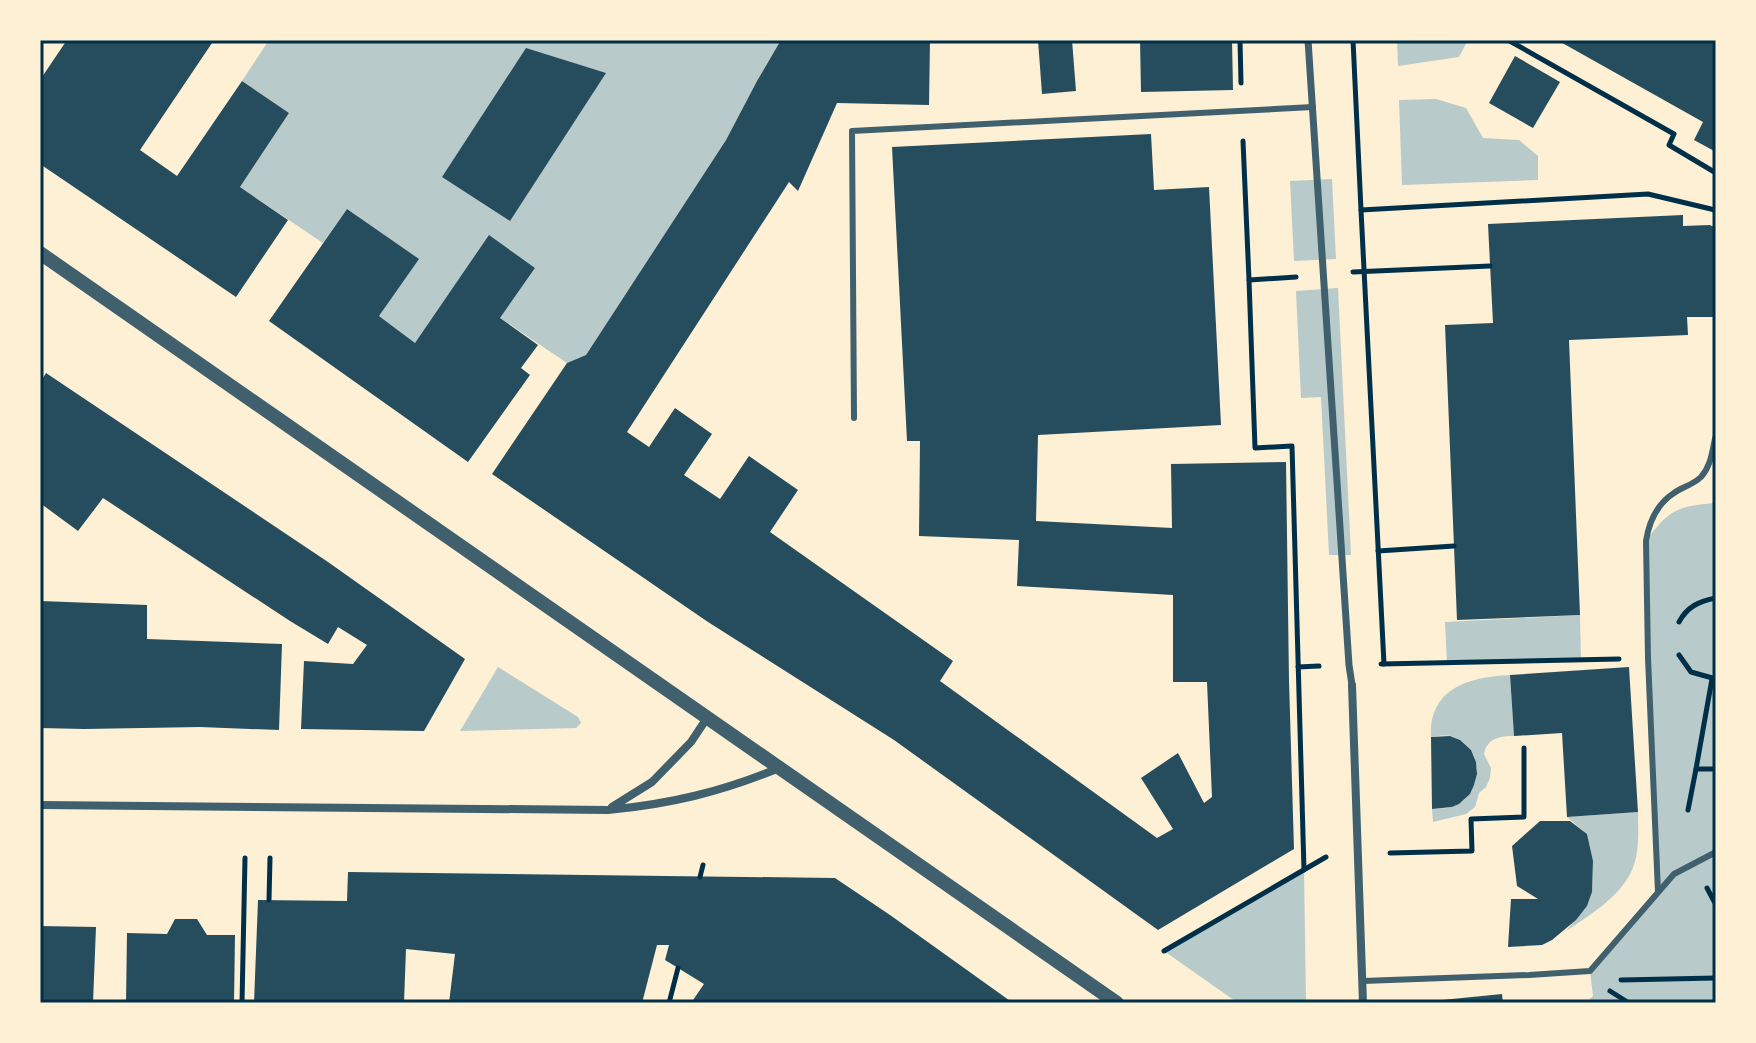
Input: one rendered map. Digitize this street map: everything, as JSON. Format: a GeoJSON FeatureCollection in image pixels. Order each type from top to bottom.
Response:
{"type":"FeatureCollection","features":[{"type":"Feature","properties":{"kind":"street"},"geometry":{"type":"LineString","coordinates":[[1308,40],[1312,94]]}},
{"type":"Feature","properties":{"kind":"street"},"geometry":{"type":"LineString","coordinates":[[1313,108],[1352,685],[1363,1003]]}},
{"type":"Feature","properties":{"kind":"street"},"geometry":{"type":"LineString","coordinates":[[40,253],[1117,1003]]}},
{"type":"Feature","properties":{"kind":"street"},"geometry":{"type":"LineString","coordinates":[[608,810],[652,782],[691,742],[707,718]]}},
{"type":"Feature","properties":{"kind":"street"},"geometry":{"type":"LineString","coordinates":[[40,805],[608,810],[655,805],[702,795],[739,785],[779,768]]}},
{"type":"Feature","properties":{"kind":"lane"},"geometry":{"type":"LineString","coordinates":[[854,418],[852,131],[1313,108],[1312,94]]}},
{"type":"Feature","properties":{"kind":"lane"},"geometry":{"type":"LineString","coordinates":[[1658,892],[1646,541],[1656,510],[1673,493],[1702,476],[1711,460],[1716,435]]}},
{"type":"Feature","properties":{"kind":"lane"},"geometry":{"type":"LineString","coordinates":[[1363,981],[1590,971],[1674,874],[1716,852]]}},
{"type":"Feature","properties":{"kind":"path"},"geometry":{"type":"LineString","coordinates":[[1240,40],[1255,448],[1292,446],[1304,870]]}},
{"type":"Feature","properties":{"kind":"path"},"geometry":{"type":"LineString","coordinates":[[1353,40],[1384,664]]}},
{"type":"Feature","properties":{"kind":"path"},"geometry":{"type":"LineString","coordinates":[[1508,40],[1674,134],[1669,145],[1716,173]]}},
{"type":"Feature","properties":{"kind":"path"},"geometry":{"type":"LineString","coordinates":[[1361,210],[1648,194],[1716,211]]}},
{"type":"Feature","properties":{"kind":"path"},"geometry":{"type":"LineString","coordinates":[[1249,280],[1490,266]]}},
{"type":"Feature","properties":{"kind":"path"},"geometry":{"type":"LineString","coordinates":[[1378,551],[1454,546]]}},
{"type":"Feature","properties":{"kind":"path"},"geometry":{"type":"LineString","coordinates":[[1677,630],[1679,619],[1691,606],[1716,598]]}},
{"type":"Feature","properties":{"kind":"path"},"geometry":{"type":"LineString","coordinates":[[1678,649],[1680,658],[1691,672],[1714,679],[1696,769]]}},
{"type":"Feature","properties":{"kind":"path"},"geometry":{"type":"LineString","coordinates":[[1349,665],[1648,658]]}},
{"type":"Feature","properties":{"kind":"path"},"geometry":{"type":"LineString","coordinates":[[1390,853],[1472,851],[1471,819],[1524,817],[1524,748]]}},
{"type":"Feature","properties":{"kind":"path"},"geometry":{"type":"LineString","coordinates":[[1164,951],[1359,838]]}},
{"type":"Feature","properties":{"kind":"path"},"geometry":{"type":"LineString","coordinates":[[242,1003],[245,858]]}},
{"type":"Feature","properties":{"kind":"path"},"geometry":{"type":"LineString","coordinates":[[269,900],[270,858]]}},
{"type":"Feature","properties":{"kind":"path"},"geometry":{"type":"LineString","coordinates":[[700,877],[703,865]]}},
{"type":"Feature","properties":{"kind":"path"},"geometry":{"type":"LineString","coordinates":[[669,1003],[678,968]]}},
{"type":"Feature","properties":{"kind":"path"},"geometry":{"type":"LineString","coordinates":[[1615,980],[1716,978]]}},
{"type":"Feature","properties":{"kind":"shaded area"},"geometry":{"type":"Polygon","coordinates":[[[269,40],[781,40],[726,140],[586,355],[567,363],[500,318],[535,268],[490,236],[415,343],[379,316],[418,259],[347,209],[323,243],[240,187],[289,113],[242,81],[269,40]]]}},
{"type":"Feature","properties":{"kind":"shaded area"},"geometry":{"type":"Polygon","coordinates":[[[1397,40],[1468,40],[1459,57],[1398,66],[1397,40]]]}},
{"type":"Feature","properties":{"kind":"shaded area"},"geometry":{"type":"Polygon","coordinates":[[[1436,99],[1466,108],[1483,138],[1519,140],[1538,156],[1538,180],[1402,185],[1399,100],[1436,99]]]}},
{"type":"Feature","properties":{"kind":"shaded area"},"geometry":{"type":"Polygon","coordinates":[[[1332,179],[1336,259],[1294,261],[1290,181],[1332,179]]]}},
{"type":"Feature","properties":{"kind":"shaded area"},"geometry":{"type":"Polygon","coordinates":[[[1338,288],[1351,555],[1329,555],[1321,397],[1301,398],[1296,291],[1338,288]]]}},
{"type":"Feature","properties":{"kind":"shaded area"},"geometry":{"type":"Polygon","coordinates":[[[1716,484],[1716,1003],[1593,1003],[1589,1000],[1593,996],[1590,971],[1658,892],[1646,541],[1674,512],[1713,503],[1716,484]]]}},
{"type":"Feature","properties":{"kind":"shaded area"},"geometry":{"type":"Polygon","coordinates":[[[1580,615],[1581,660],[1447,663],[1445,622],[1580,615]]]}},
{"type":"Feature","properties":{"kind":"shaded area"},"geometry":{"type":"Polygon","coordinates":[[[498,667],[578,717],[581,723],[576,728],[460,731],[498,667]]]}},
{"type":"Feature","properties":{"kind":"shaded area"},"geometry":{"type":"Polygon","coordinates":[[[1510,675],[1514,736],[1495,739],[1488,744],[1484,754],[1491,768],[1490,778],[1479,793],[1475,807],[1466,814],[1433,822],[1432,809],[1454,806],[1470,793],[1477,769],[1472,753],[1459,740],[1448,736],[1431,737],[1437,707],[1454,688],[1480,679],[1510,675]]]}},
{"type":"Feature","properties":{"kind":"shaded area"},"geometry":{"type":"Polygon","coordinates":[[[1638,812],[1636,856],[1627,880],[1604,905],[1566,931],[1587,906],[1592,892],[1593,862],[1587,834],[1567,817],[1638,812]]]}},
{"type":"Feature","properties":{"kind":"shaded area"},"geometry":{"type":"Polygon","coordinates":[[[1304,870],[1306,1003],[1238,1003],[1164,951],[1304,870]]]}},
{"type":"Feature","properties":{"kind":"building"},"geometry":{"type":"Polygon","coordinates":[[[67,40],[214,40],[140,150],[177,176],[242,81],[289,113],[240,187],[288,220],[236,297],[40,164],[40,75],[42,77],[67,40]]]}},
{"type":"Feature","properties":{"kind":"building"},"geometry":{"type":"Polygon","coordinates":[[[781,40],[930,40],[929,105],[837,103],[798,191],[789,182],[627,432],[649,447],[675,408],[712,434],[684,475],[720,499],[749,456],[798,490],[770,532],[953,661],[940,681],[1157,838],[1173,829],[1141,778],[1178,753],[1204,803],[1212,797],[1207,682],[1173,682],[1173,595],[1017,586],[1019,540],[919,536],[920,441],[907,441],[892,147],[1151,134],[1154,190],[1209,187],[1221,425],[1038,435],[1036,521],[1172,528],[1171,464],[1286,462],[1294,849],[1158,930],[894,740],[708,622],[492,474],[567,363],[586,355],[726,140],[781,40]]]}},
{"type":"Feature","properties":{"kind":"building"},"geometry":{"type":"Polygon","coordinates":[[[1038,40],[1072,40],[1076,91],[1042,94],[1038,40]]]}},
{"type":"Feature","properties":{"kind":"building"},"geometry":{"type":"Polygon","coordinates":[[[1140,40],[1232,40],[1233,90],[1141,92],[1140,40]]]}},
{"type":"Feature","properties":{"kind":"building"},"geometry":{"type":"Polygon","coordinates":[[[1557,40],[1716,40],[1716,152],[1694,140],[1703,122],[1557,40]]]}},
{"type":"Feature","properties":{"kind":"building"},"geometry":{"type":"Polygon","coordinates":[[[526,48],[606,73],[510,221],[442,177],[526,48]]]}},
{"type":"Feature","properties":{"kind":"building"},"geometry":{"type":"Polygon","coordinates":[[[1515,56],[1560,82],[1533,128],[1489,103],[1515,56]]]}},
{"type":"Feature","properties":{"kind":"building"},"geometry":{"type":"Polygon","coordinates":[[[347,209],[419,259],[379,316],[415,343],[489,235],[535,268],[500,318],[538,345],[521,368],[530,375],[468,462],[269,321],[347,209]]]}},
{"type":"Feature","properties":{"kind":"building"},"geometry":{"type":"Polygon","coordinates":[[[1683,215],[1683,226],[1710,225],[1716,228],[1716,317],[1687,317],[1688,335],[1569,340],[1580,615],[1457,620],[1445,325],[1493,323],[1488,224],[1683,215]]]}},
{"type":"Feature","properties":{"kind":"building"},"geometry":{"type":"Polygon","coordinates":[[[46,373],[328,562],[465,659],[424,731],[301,729],[304,661],[353,664],[367,645],[338,627],[328,644],[103,498],[78,531],[40,503],[40,383],[46,373]]]}},
{"type":"Feature","properties":{"kind":"building"},"geometry":{"type":"Polygon","coordinates":[[[40,601],[147,605],[147,639],[282,644],[279,730],[40,728],[40,601]]]}},
{"type":"Feature","properties":{"kind":"building"},"geometry":{"type":"Polygon","coordinates":[[[1629,667],[1638,812],[1567,817],[1562,733],[1514,736],[1510,675],[1629,667]]]}},
{"type":"Feature","properties":{"kind":"building"},"geometry":{"type":"Polygon","coordinates":[[[1450,736],[1471,750],[1477,774],[1470,794],[1459,804],[1432,809],[1431,737],[1450,736]]]}},
{"type":"Feature","properties":{"kind":"building"},"geometry":{"type":"Polygon","coordinates":[[[1540,821],[1570,821],[1587,834],[1593,861],[1592,892],[1587,906],[1576,920],[1552,940],[1542,945],[1508,947],[1511,899],[1538,899],[1517,886],[1512,846],[1540,821]]]}},
{"type":"Feature","properties":{"kind":"building"},"geometry":{"type":"Polygon","coordinates":[[[348,872],[835,878],[1013,1003],[691,1003],[704,984],[665,960],[669,945],[657,945],[642,1003],[449,1003],[455,954],[406,949],[404,1003],[254,1003],[258,900],[347,901],[348,872]]]}},
{"type":"Feature","properties":{"kind":"building"},"geometry":{"type":"Polygon","coordinates":[[[175,919],[197,919],[207,935],[235,935],[234,1003],[126,1003],[127,933],[167,934],[175,919]]]}},
{"type":"Feature","properties":{"kind":"building"},"geometry":{"type":"Polygon","coordinates":[[[40,926],[96,927],[93,1003],[40,1003],[40,926]]]}},
{"type":"Feature","properties":{"kind":"building"},"geometry":{"type":"Polygon","coordinates":[[[1502,994],[1503,1003],[1432,1003],[1432,1001],[1502,994]]]}}]}
